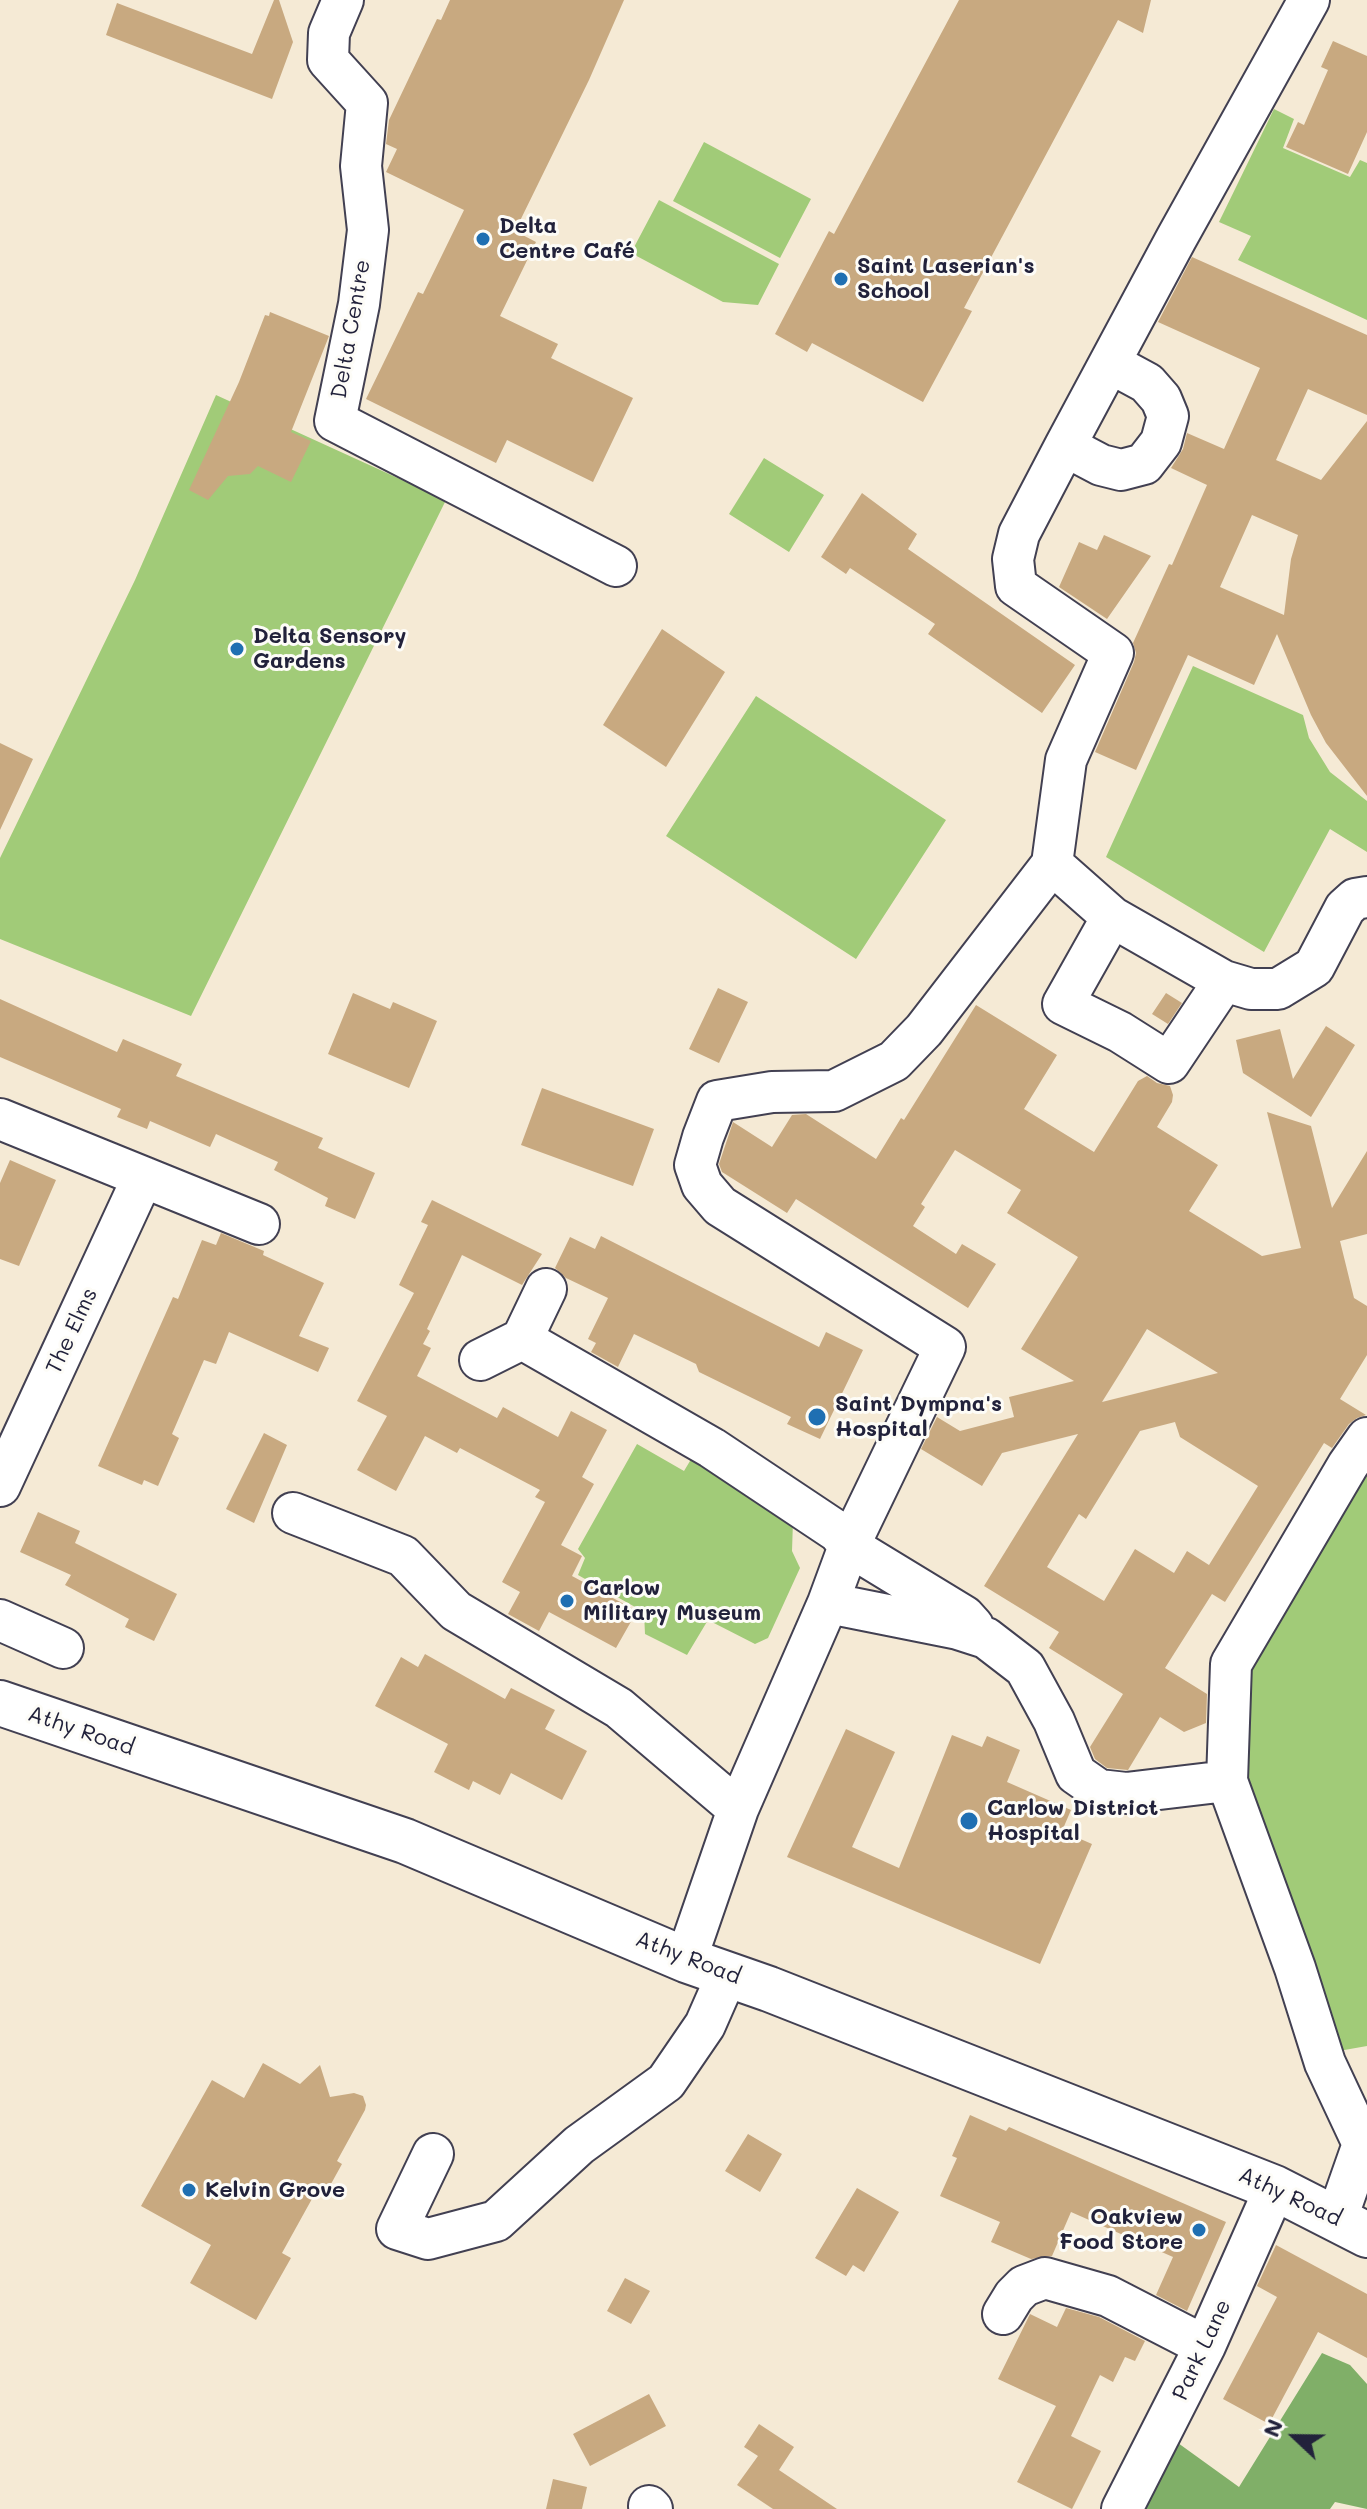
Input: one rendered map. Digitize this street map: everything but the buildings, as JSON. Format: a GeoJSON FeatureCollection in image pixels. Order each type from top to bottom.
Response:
{"type":"FeatureCollection","features":[{"type":"Feature","properties":{"kind":"main road","name":"Athy Road"},"geometry":{"type":"LineString","coordinates":[[0,1703],[405,1841],[686,1960],[784,1995],[1275,2188],[1352,2226]]}},
{"type":"Feature","properties":{"kind":"street"},"geometry":{"type":"LineString","coordinates":[[686,1960],[738,1809],[828,1603],[849,1546],[945,1347],[720,1206],[702,1185],[695,1165],[703,1137],[717,1101],[772,1092],[834,1091],[894,1061],[924,1030],[1052,864],[1066,760],[1113,653],[1016,586],[1013,559],[1019,534],[1309,0]]}},
{"type":"Feature","properties":{"kind":"street","name":"Delta Centre"},"geometry":{"type":"LineString","coordinates":[[336,16],[328,60],[367,103],[361,166],[368,230],[359,304],[335,421],[616,566]]}},
{"type":"Feature","properties":{"kind":"street"},"geometry":{"type":"LineString","coordinates":[[1065,446],[1101,465],[1121,470],[1144,464],[1161,442],[1168,416],[1161,399],[1147,383],[1110,363]]}},
{"type":"Feature","properties":{"kind":"street"},"geometry":{"type":"LineString","coordinates":[[1052,864],[1112,917],[1224,981],[1251,989],[1278,989],[1314,967],[1345,908],[1355,899],[1367,897]]}},
{"type":"Feature","properties":{"kind":"street"},"geometry":{"type":"LineString","coordinates":[[1112,917],[1063,1004],[1120,1032],[1169,1063],[1224,981]]}},
{"type":"Feature","properties":{"kind":"street"},"geometry":{"type":"LineString","coordinates":[[0,1119],[259,1224]]}},
{"type":"Feature","properties":{"kind":"street","name":"The Elms"},"geometry":{"type":"LineString","coordinates":[[0,1486],[143,1177]]}},
{"type":"Feature","properties":{"kind":"street"},"geometry":{"type":"LineString","coordinates":[[480,1360],[522,1339],[546,1289]]}},
{"type":"Feature","properties":{"kind":"street"},"geometry":{"type":"LineString","coordinates":[[522,1339],[712,1448],[838,1532],[849,1546],[964,1616],[986,1638],[1025,1668],[1054,1721],[1076,1774],[1099,1790],[1126,1793],[1227,1781]]}},
{"type":"Feature","properties":{"kind":"street"},"geometry":{"type":"LineString","coordinates":[[1352,2226],[1365,2140],[1325,2063],[1295,1968],[1227,1781],[1231,1664],[1367,1438]]}},
{"type":"Feature","properties":{"kind":"street"},"geometry":{"type":"LineString","coordinates":[[293,1513],[403,1556],[456,1611],[619,1708],[738,1809]]}},
{"type":"Feature","properties":{"kind":"street"},"geometry":{"type":"LineString","coordinates":[[828,1603],[958,1629],[986,1638]]}},
{"type":"Feature","properties":{"kind":"street"},"geometry":{"type":"LineString","coordinates":[[0,1620],[63,1648]]}},
{"type":"Feature","properties":{"kind":"street"},"geometry":{"type":"LineString","coordinates":[[433,2154],[397,2229],[428,2239],[496,2221],[579,2145],[666,2082],[705,2025],[727,1975]]}},
{"type":"Feature","properties":{"kind":"street","name":"Park Lane"},"geometry":{"type":"LineString","coordinates":[[1122,2509],[1205,2346],[1275,2188]]}},
{"type":"Feature","properties":{"kind":"street"},"geometry":{"type":"LineString","coordinates":[[1003,2314],[1024,2286],[1045,2278],[1108,2296],[1205,2346]]}},
{"type":"Feature","properties":{"kind":"green space"},"geometry":{"type":"Polygon","coordinates":[[[1274,109],[1294,119],[1283,148],[1350,177],[1360,160],[1367,163],[1367,320],[1238,260],[1251,236],[1219,222],[1274,109]]]}},
{"type":"Feature","properties":{"kind":"green space"},"geometry":{"type":"Polygon","coordinates":[[[704,142],[811,199],[780,258],[673,201],[704,142]]]}},
{"type":"Feature","properties":{"kind":"green space"},"geometry":{"type":"Polygon","coordinates":[[[659,200],[779,264],[758,305],[723,302],[631,253],[659,200]]]}},
{"type":"Feature","properties":{"kind":"green space","name":"Delta Sensory Gardens"},"geometry":{"type":"Polygon","coordinates":[[[216,395],[446,500],[191,1016],[0,939],[0,858],[135,580],[216,395]]]}},
{"type":"Feature","properties":{"kind":"green space"},"geometry":{"type":"Polygon","coordinates":[[[764,458],[824,495],[789,552],[729,514],[764,458]]]}},
{"type":"Feature","properties":{"kind":"green space"},"geometry":{"type":"Polygon","coordinates":[[[1193,666],[1303,715],[1309,738],[1330,772],[1367,801],[1367,852],[1330,829],[1264,952],[1106,857],[1193,666]]]}},
{"type":"Feature","properties":{"kind":"green space"},"geometry":{"type":"Polygon","coordinates":[[[756,696],[946,820],[856,959],[666,836],[756,696]]]}},
{"type":"Feature","properties":{"kind":"green space"},"geometry":{"type":"Polygon","coordinates":[[[637,1444],[684,1471],[696,1451],[793,1521],[792,1551],[800,1568],[768,1638],[755,1644],[708,1620],[687,1655],[645,1634],[644,1612],[578,1575],[585,1558],[578,1549],[637,1444]]]}},
{"type":"Feature","properties":{"kind":"green space"},"geometry":{"type":"Polygon","coordinates":[[[1367,1463],[1367,2046],[1333,2052],[1243,1770],[1244,1670],[1367,1463]]]}},
{"type":"Feature","properties":{"kind":"green space"},"geometry":{"type":"Polygon","coordinates":[[[1322,2353],[1350,2365],[1367,2384],[1367,2509],[1335,2502],[1330,2509],[1141,2509],[1178,2443],[1239,2487],[1322,2353]]]}},
{"type":"Feature","properties":{"kind":"place","name":"Delta Centre Café"},"geometry":{"type":"Point","coordinates":[483,239]}},
{"type":"Feature","properties":{"kind":"place","name":"Saint Laserian's School"},"geometry":{"type":"Point","coordinates":[841,279]}},
{"type":"Feature","properties":{"kind":"place","name":"Delta Sensory Gardens"},"geometry":{"type":"Point","coordinates":[237,649]}},
{"type":"Feature","properties":{"kind":"place","name":"Saint Dympna's Hospital"},"geometry":{"type":"Point","coordinates":[817,1417]}},
{"type":"Feature","properties":{"kind":"place","name":"Carlow Military Museum"},"geometry":{"type":"Point","coordinates":[567,1601]}},
{"type":"Feature","properties":{"kind":"place","name":"Carlow District Hospital"},"geometry":{"type":"Point","coordinates":[969,1821]}},
{"type":"Feature","properties":{"kind":"place","name":"Kelvin Grove"},"geometry":{"type":"Point","coordinates":[189,2190]}},
{"type":"Feature","properties":{"kind":"place","name":"Oakview Food Store"},"geometry":{"type":"Point","coordinates":[1199,2230]}}]}
